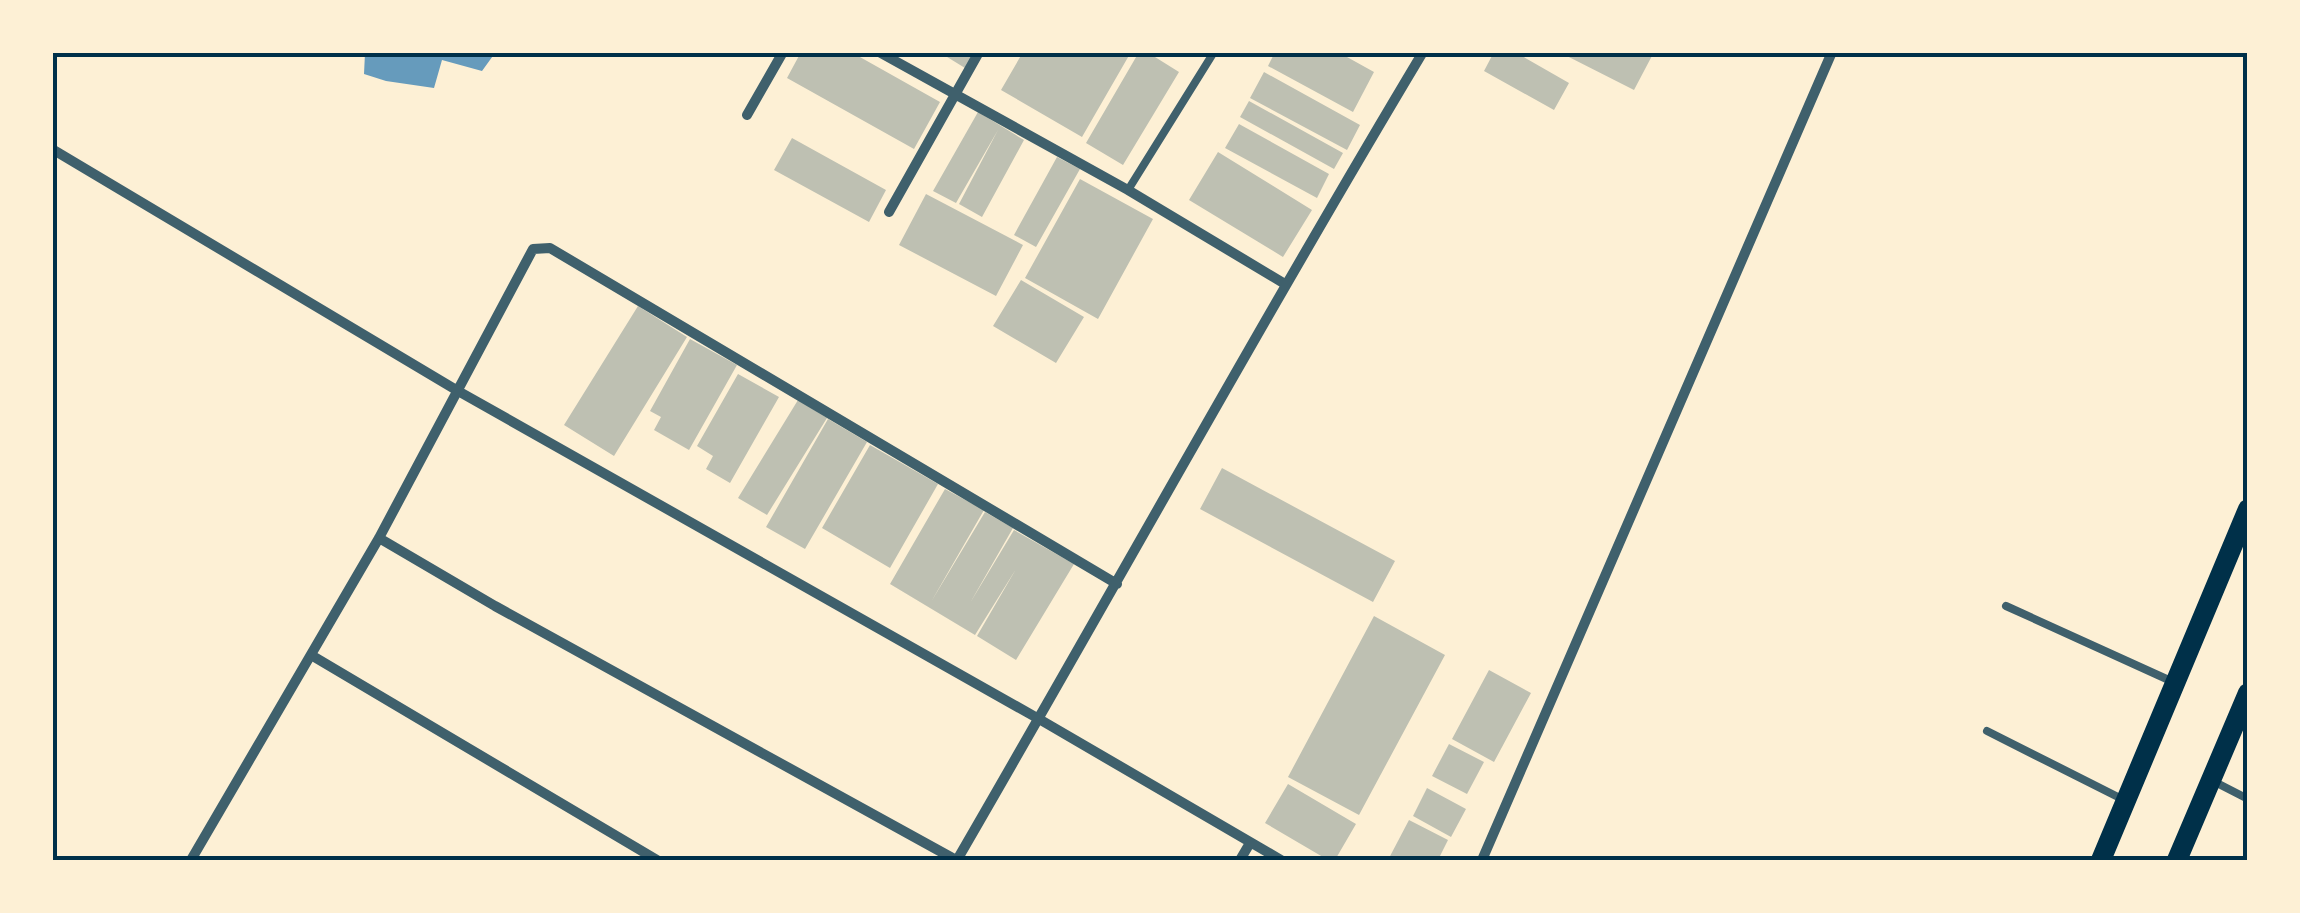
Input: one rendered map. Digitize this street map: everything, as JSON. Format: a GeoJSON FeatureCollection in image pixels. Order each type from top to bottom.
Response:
{"type":"FeatureCollection","features":[{"type":"Feature","properties":{"kind":"main road"},"geometry":{"type":"LineString","coordinates":[[2101,860],[2248,509]]}},
{"type":"Feature","properties":{"kind":"main road"},"geometry":{"type":"LineString","coordinates":[[2178,860],[2248,693]]}},
{"type":"Feature","properties":{"kind":"street"},"geometry":{"type":"LineString","coordinates":[[747,115],[783,52]]}},
{"type":"Feature","properties":{"kind":"street"},"geometry":{"type":"LineString","coordinates":[[879,52],[1128,190],[1284,284]]}},
{"type":"Feature","properties":{"kind":"street"},"geometry":{"type":"LineString","coordinates":[[889,212],[979,52]]}},
{"type":"Feature","properties":{"kind":"street"},"geometry":{"type":"LineString","coordinates":[[378,538],[956,860],[1118,584],[1284,284],[1423,52]]}},
{"type":"Feature","properties":{"kind":"street"},"geometry":{"type":"LineString","coordinates":[[1482,860],[1832,52]]}},
{"type":"Feature","properties":{"kind":"street"},"geometry":{"type":"LineString","coordinates":[[52,149],[458,390],[1039,718],[1281,860]]}},
{"type":"Feature","properties":{"kind":"street"},"geometry":{"type":"LineString","coordinates":[[191,860],[378,538],[533,249],[550,248],[1118,584]]}},
{"type":"Feature","properties":{"kind":"street"},"geometry":{"type":"LineString","coordinates":[[311,655],[657,860]]}},
{"type":"Feature","properties":{"kind":"street"},"geometry":{"type":"LineString","coordinates":[[1240,860],[1250,844]]}},
{"type":"Feature","properties":{"kind":"lane"},"geometry":{"type":"LineString","coordinates":[[1128,190],[1214,52]]}},
{"type":"Feature","properties":{"kind":"lane"},"geometry":{"type":"LineString","coordinates":[[2006,606],[2176,682]]}},
{"type":"Feature","properties":{"kind":"lane"},"geometry":{"type":"LineString","coordinates":[[1987,731],[2126,800]]}},
{"type":"Feature","properties":{"kind":"lane"},"geometry":{"type":"LineString","coordinates":[[2211,780],[2248,799]]}},
{"type":"Feature","properties":{"kind":"water"},"geometry":{"type":"Polygon","coordinates":[[[365,52],[495,53],[482,71],[442,60],[434,88],[364,74],[365,52]]]}},
{"type":"Feature","properties":{"kind":"building"},"geometry":{"type":"Polygon","coordinates":[[[801,52],[851,52],[940,102],[914,149],[787,78],[801,52]]]}},
{"type":"Feature","properties":{"kind":"building"},"geometry":{"type":"Polygon","coordinates":[[[939,52],[974,52],[965,68],[939,52]]]}},
{"type":"Feature","properties":{"kind":"building"},"geometry":{"type":"Polygon","coordinates":[[[1023,52],[1131,52],[1082,137],[1001,90],[1023,52]]]}},
{"type":"Feature","properties":{"kind":"building"},"geometry":{"type":"Polygon","coordinates":[[[1139,52],[1147,52],[1179,72],[1123,165],[1086,143],[1139,52]]]}},
{"type":"Feature","properties":{"kind":"building"},"geometry":{"type":"Polygon","coordinates":[[[1275,52],[1338,52],[1374,72],[1353,112],[1268,66],[1275,52]]]}},
{"type":"Feature","properties":{"kind":"building"},"geometry":{"type":"Polygon","coordinates":[[[1494,52],[1515,52],[1569,83],[1554,110],[1484,71],[1494,52]]]}},
{"type":"Feature","properties":{"kind":"building"},"geometry":{"type":"Polygon","coordinates":[[[1559,52],[1654,52],[1634,90],[1559,52]]]}},
{"type":"Feature","properties":{"kind":"building"},"geometry":{"type":"Polygon","coordinates":[[[1264,72],[1360,125],[1347,150],[1250,98],[1264,72]]]}},
{"type":"Feature","properties":{"kind":"building"},"geometry":{"type":"Polygon","coordinates":[[[1249,101],[1343,153],[1334,169],[1240,117],[1249,101]]]}},
{"type":"Feature","properties":{"kind":"building"},"geometry":{"type":"Polygon","coordinates":[[[978,112],[1024,140],[982,217],[959,204],[998,130],[956,203],[933,191],[978,112]]]}},
{"type":"Feature","properties":{"kind":"building"},"geometry":{"type":"Polygon","coordinates":[[[1239,124],[1329,174],[1317,198],[1225,148],[1239,124]]]}},
{"type":"Feature","properties":{"kind":"building"},"geometry":{"type":"Polygon","coordinates":[[[792,138],[886,190],[869,222],[774,170],[792,138]]]}},
{"type":"Feature","properties":{"kind":"building"},"geometry":{"type":"Polygon","coordinates":[[[1218,152],[1312,210],[1283,257],[1189,200],[1218,152]]]}},
{"type":"Feature","properties":{"kind":"building"},"geometry":{"type":"Polygon","coordinates":[[[1057,157],[1080,169],[1036,247],[1014,235],[1057,157]]]}},
{"type":"Feature","properties":{"kind":"building"},"geometry":{"type":"Polygon","coordinates":[[[1080,179],[1153,219],[1098,319],[1025,278],[1080,179]]]}},
{"type":"Feature","properties":{"kind":"building"},"geometry":{"type":"Polygon","coordinates":[[[926,194],[1023,245],[996,296],[899,245],[926,194]]]}},
{"type":"Feature","properties":{"kind":"building"},"geometry":{"type":"Polygon","coordinates":[[[1021,280],[1084,317],[1056,363],[993,326],[1021,280]]]}},
{"type":"Feature","properties":{"kind":"building"},"geometry":{"type":"Polygon","coordinates":[[[638,306],[687,337],[614,456],[564,425],[638,306]]]}},
{"type":"Feature","properties":{"kind":"building"},"geometry":{"type":"Polygon","coordinates":[[[690,339],[737,365],[689,450],[654,430],[661,417],[650,411],[690,339]]]}},
{"type":"Feature","properties":{"kind":"building"},"geometry":{"type":"Polygon","coordinates":[[[738,374],[779,397],[730,483],[706,469],[713,456],[697,446],[738,374]]]}},
{"type":"Feature","properties":{"kind":"building"},"geometry":{"type":"Polygon","coordinates":[[[798,400],[827,418],[767,515],[738,498],[798,400]]]}},
{"type":"Feature","properties":{"kind":"building"},"geometry":{"type":"Polygon","coordinates":[[[828,419],[867,442],[805,549],[766,527],[828,419]]]}},
{"type":"Feature","properties":{"kind":"building"},"geometry":{"type":"Polygon","coordinates":[[[870,445],[938,484],[890,568],[822,528],[870,445]]]}},
{"type":"Feature","properties":{"kind":"building"},"geometry":{"type":"Polygon","coordinates":[[[1222,468],[1395,561],[1373,602],[1200,509],[1222,468]]]}},
{"type":"Feature","properties":{"kind":"building"},"geometry":{"type":"Polygon","coordinates":[[[945,489],[984,510],[931,602],[985,512],[1013,528],[970,603],[1014,530],[1074,564],[1016,660],[977,636],[1016,569],[975,635],[890,584],[945,489]]]}},
{"type":"Feature","properties":{"kind":"building"},"geometry":{"type":"Polygon","coordinates":[[[1374,616],[1445,655],[1359,815],[1288,777],[1374,616]]]}},
{"type":"Feature","properties":{"kind":"building"},"geometry":{"type":"Polygon","coordinates":[[[1489,670],[1531,693],[1494,762],[1452,739],[1489,670]]]}},
{"type":"Feature","properties":{"kind":"building"},"geometry":{"type":"Polygon","coordinates":[[[1449,744],[1484,762],[1467,794],[1432,776],[1449,744]]]}},
{"type":"Feature","properties":{"kind":"building"},"geometry":{"type":"Polygon","coordinates":[[[1288,784],[1356,824],[1335,860],[1328,860],[1265,823],[1288,784]]]}},
{"type":"Feature","properties":{"kind":"building"},"geometry":{"type":"Polygon","coordinates":[[[1427,788],[1466,809],[1451,837],[1413,816],[1427,788]]]}},
{"type":"Feature","properties":{"kind":"building"},"geometry":{"type":"Polygon","coordinates":[[[1409,820],[1448,840],[1438,860],[1388,860],[1409,820]]]}}]}
